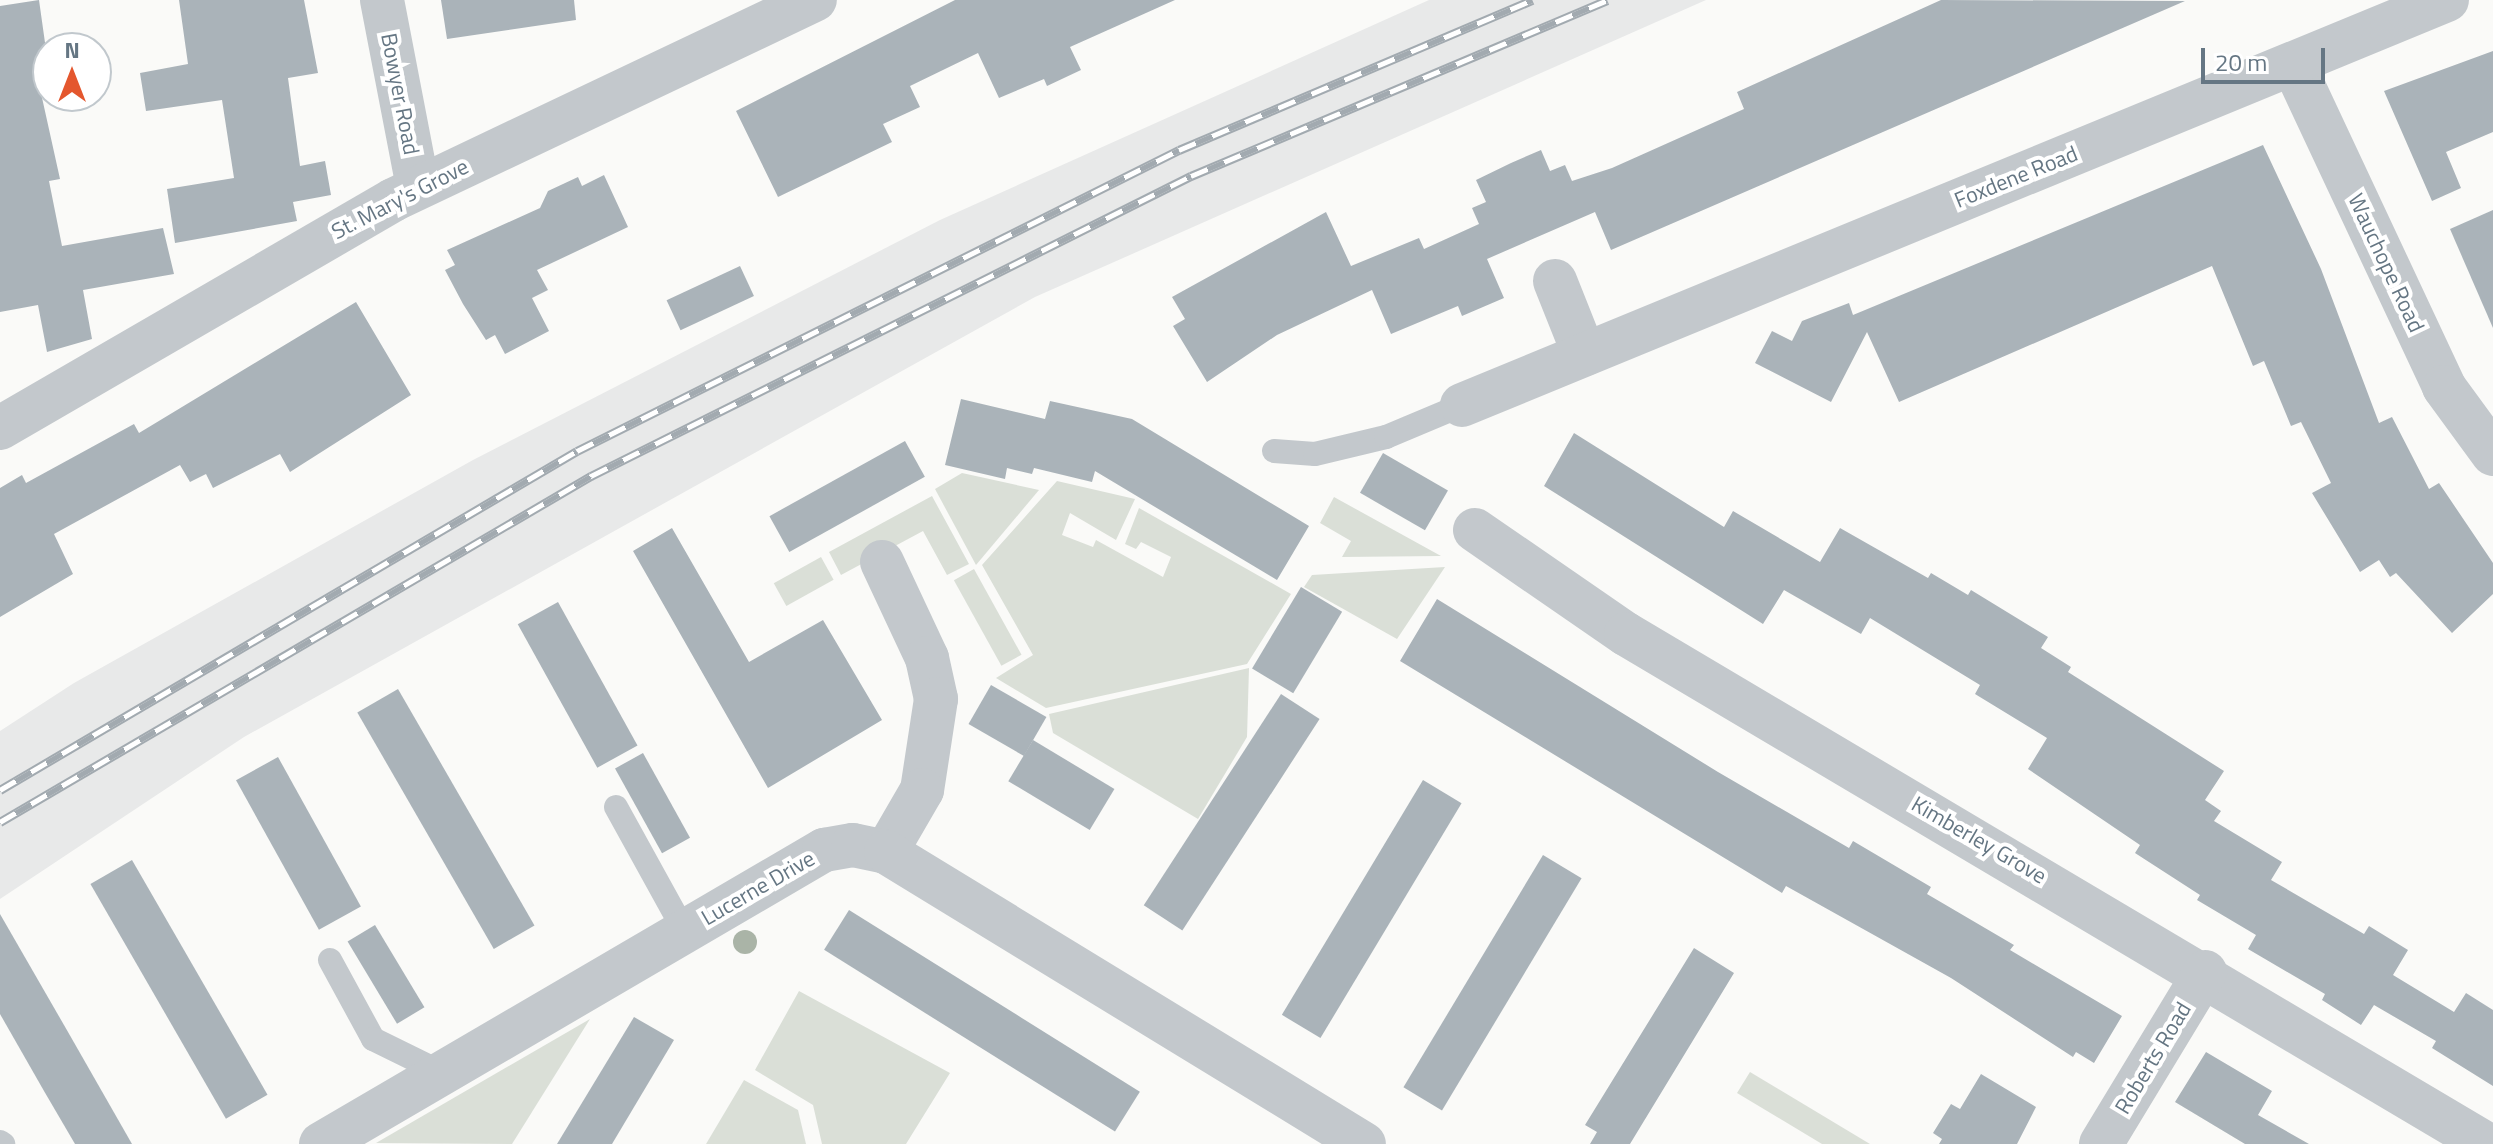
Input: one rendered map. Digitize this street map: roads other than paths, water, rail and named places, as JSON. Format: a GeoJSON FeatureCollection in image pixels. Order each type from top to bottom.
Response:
{"type":"FeatureCollection","features":[{"type":"Feature","properties":{"kind":"street","name":"Bowyer Road"},"geometry":{"type":"LineString","coordinates":[[382,0],[418,187]]}},
{"type":"Feature","properties":{"kind":"street","name":"St. Mary's Grove"},"geometry":{"type":"LineString","coordinates":[[0,428],[111,358],[418,187],[815,0]]}},
{"type":"Feature","properties":{"kind":"street","name":"Foxdene Road"},"geometry":{"type":"LineString","coordinates":[[1462,405],[2447,0]]}},
{"type":"Feature","properties":{"kind":"street","name":"Wauchope Road"},"geometry":{"type":"LineString","coordinates":[[2293,64],[2444,387],[2493,454]]}},
{"type":"Feature","properties":{"kind":"street"},"geometry":{"type":"LineString","coordinates":[[1555,281],[1584,354]]}},
{"type":"Feature","properties":{"kind":"street","name":"Kimberley Grove"},"geometry":{"type":"LineString","coordinates":[[1475,530],[1626,634],[2205,972],[2486,1144]]}},
{"type":"Feature","properties":{"kind":"street"},"geometry":{"type":"LineString","coordinates":[[882,562],[927,658],[936,699],[922,790],[886,852]]}},
{"type":"Feature","properties":{"kind":"street","name":"Lucerne Drive"},"geometry":{"type":"LineString","coordinates":[[321,1144],[438,1071],[824,850],[853,845],[886,852],[1364,1144]]}},
{"type":"Feature","properties":{"kind":"street","name":"Roberts Road"},"geometry":{"type":"LineString","coordinates":[[2101,1144],[2205,972]]}},
{"type":"Feature","properties":{"kind":"lane","name":"Foxdene Road"},"geometry":{"type":"LineString","coordinates":[[1274,451],[1315,454],[1386,437],[1462,405]]}},
{"type":"Feature","properties":{"kind":"lane"},"geometry":{"type":"LineString","coordinates":[[616,807],[684,930]]}},
{"type":"Feature","properties":{"kind":"lane"},"geometry":{"type":"LineString","coordinates":[[330,960],[373,1039],[438,1071]]}},
{"type":"Feature","properties":{"kind":"railway"},"geometry":{"type":"LineString","coordinates":[[0,790],[577,451],[1179,150],[1532,0]]}},
{"type":"Feature","properties":{"kind":"railway"},"geometry":{"type":"LineString","coordinates":[[0,822],[591,476],[1191,176],[1607,0]]}}]}
